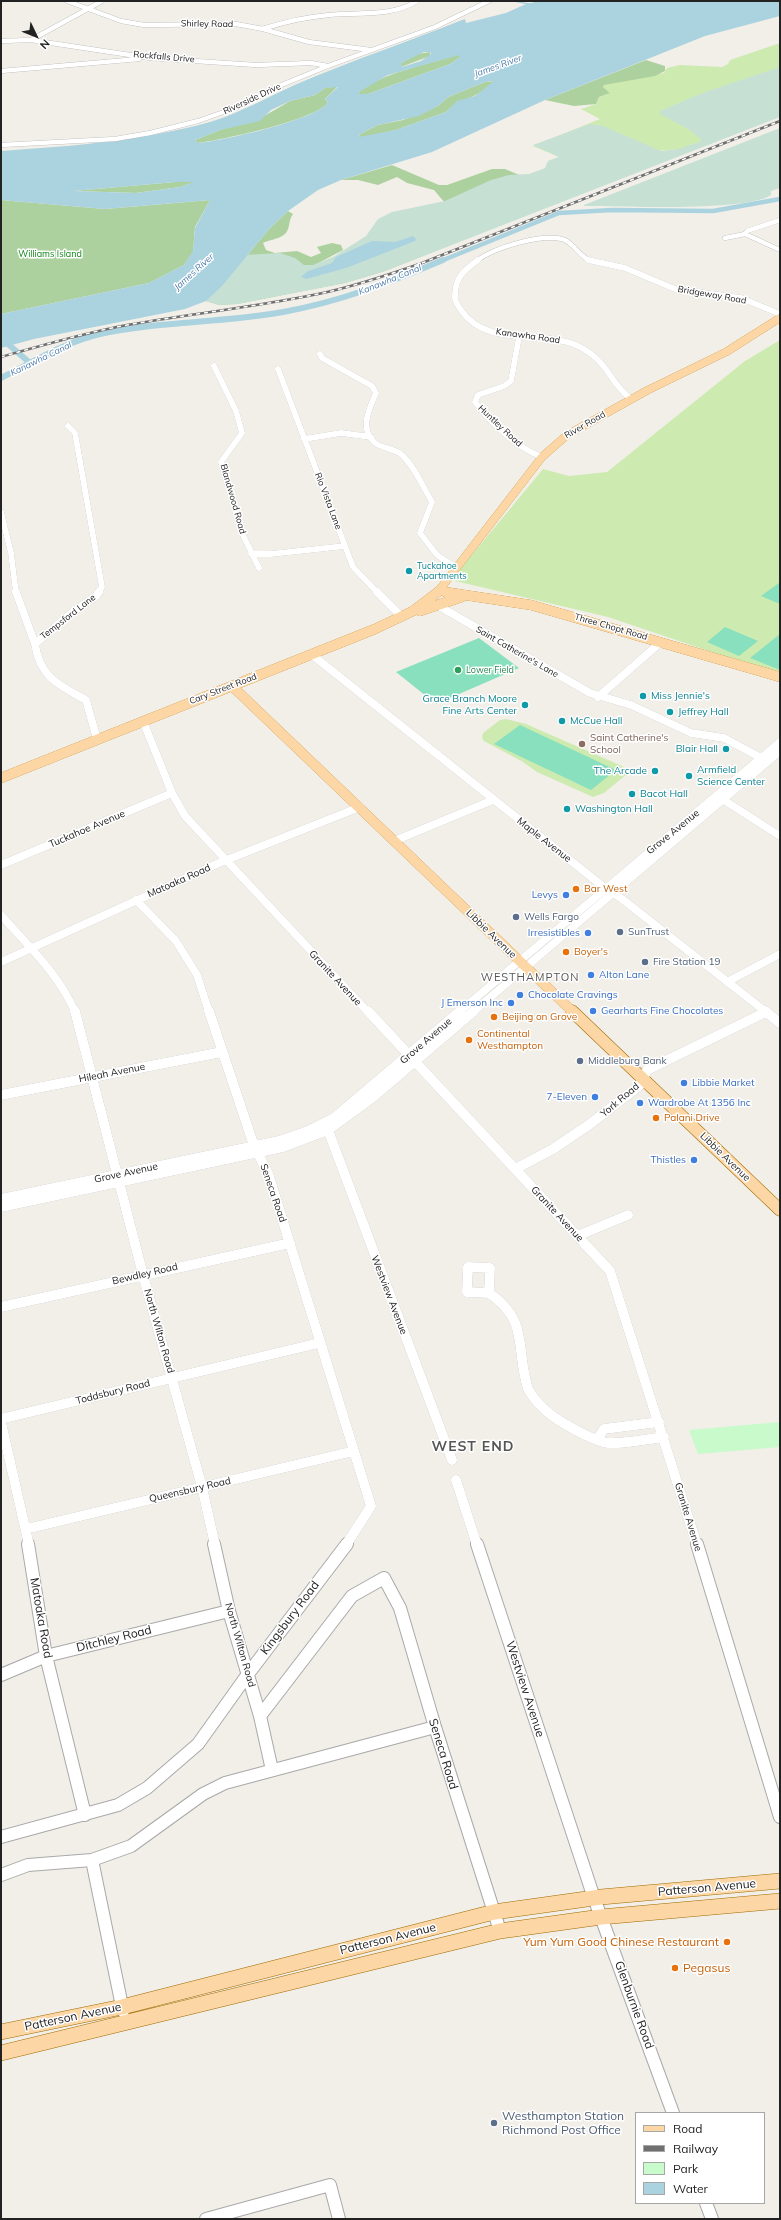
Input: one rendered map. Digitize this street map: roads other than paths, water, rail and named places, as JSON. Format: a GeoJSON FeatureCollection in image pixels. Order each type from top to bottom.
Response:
{"type":"FeatureCollection","features":[{"type":"Feature","properties":{"kind":"main road","name":"River Road"},"geometry":{"type":"LineString","coordinates":[[439,590],[542,458],[567,435],[630,399],[726,352],[780,318]]}},
{"type":"Feature","properties":{"kind":"main road","name":"Cary Street Road"},"geometry":{"type":"LineString","coordinates":[[1,778],[402,617],[422,605],[439,590]]}},
{"type":"Feature","properties":{"kind":"main road","name":"Three Chopt Road"},"geometry":{"type":"LineString","coordinates":[[439,590],[470,596],[504,599],[531,605],[780,677]]}},
{"type":"Feature","properties":{"kind":"main road"},"geometry":{"type":"LineString","coordinates":[[402,617],[455,598],[470,596]]}},
{"type":"Feature","properties":{"kind":"main road","name":"Libbie Avenue"},"geometry":{"type":"LineString","coordinates":[[232,686],[780,1210]]}},
{"type":"Feature","properties":{"kind":"main road","name":"Libbie Avenue"},"geometry":{"type":"LineString","coordinates":[[767,1198],[780,1216]]}},
{"type":"Feature","properties":{"kind":"main road","name":"Patterson Avenue"},"geometry":{"type":"LineString","coordinates":[[1,2053],[124,2014],[494,1912],[538,1904],[780,1881]]}},
{"type":"Feature","properties":{"kind":"main road","name":"Patterson Avenue"},"geometry":{"type":"LineString","coordinates":[[1,2032],[124,2014],[500,1932],[601,1917],[780,1901]]}},
{"type":"Feature","properties":{"kind":"street","name":"Shirley Road"},"geometry":{"type":"LineString","coordinates":[[67,1],[121,21],[144,24],[216,23],[262,29],[309,42],[372,50]]}},
{"type":"Feature","properties":{"kind":"street"},"geometry":{"type":"LineString","coordinates":[[31,40],[102,1]]}},
{"type":"Feature","properties":{"kind":"street"},"geometry":{"type":"LineString","coordinates":[[262,29],[285,22],[328,15],[392,10],[417,1]]}},
{"type":"Feature","properties":{"kind":"street"},"geometry":{"type":"LineString","coordinates":[[476,1],[488,2]]}},
{"type":"Feature","properties":{"kind":"street","name":"Riverside Drive"},"geometry":{"type":"LineString","coordinates":[[1,145],[95,140],[150,133],[227,112],[328,66],[435,27],[488,2]]}},
{"type":"Feature","properties":{"kind":"street","name":"Rockfalls Drive"},"geometry":{"type":"LineString","coordinates":[[1,41],[31,40],[150,58],[256,65],[311,63],[328,66]]}},
{"type":"Feature","properties":{"kind":"street"},"geometry":{"type":"LineString","coordinates":[[1,71],[150,58]]}},
{"type":"Feature","properties":{"kind":"street"},"geometry":{"type":"LineString","coordinates":[[725,238],[745,234],[747,231],[780,220]]}},
{"type":"Feature","properties":{"kind":"street"},"geometry":{"type":"LineString","coordinates":[[745,234],[746,237],[780,250]]}},
{"type":"Feature","properties":{"kind":"street","name":"Bridgeway Road"},"geometry":{"type":"LineString","coordinates":[[535,239],[562,239],[574,245],[578,254],[590,262],[623,267],[673,288],[740,298],[780,314]]}},
{"type":"Feature","properties":{"kind":"street","name":"Kanawha Road"},"geometry":{"type":"LineString","coordinates":[[535,239],[516,243],[478,260],[460,274],[454,286],[455,300],[466,318],[488,330],[519,336],[556,339],[582,348],[596,357],[607,368],[624,394],[630,399]]}},
{"type":"Feature","properties":{"kind":"street","name":"Huntley Road"},"geometry":{"type":"LineString","coordinates":[[519,336],[510,381],[504,386],[478,395],[475,402],[520,445],[530,453],[542,458]]}},
{"type":"Feature","properties":{"kind":"street"},"geometry":{"type":"LineString","coordinates":[[320,354],[322,358],[372,386],[376,393],[366,417],[368,432],[374,442],[401,454],[407,461],[432,502],[420,533],[437,555],[457,568]]}},
{"type":"Feature","properties":{"kind":"street","name":"Blandwood Road"},"geometry":{"type":"LineString","coordinates":[[214,366],[236,411],[242,433],[221,462],[242,533],[259,568]]}},
{"type":"Feature","properties":{"kind":"street","name":"Rio Vista Lane"},"geometry":{"type":"LineString","coordinates":[[278,369],[353,567],[402,617]]}},
{"type":"Feature","properties":{"kind":"street","name":"Tempsford Lane"},"geometry":{"type":"LineString","coordinates":[[68,426],[75,433],[102,587],[96,596],[69,615],[35,644],[38,664],[51,679],[86,700],[97,739]]}},
{"type":"Feature","properties":{"kind":"street"},"geometry":{"type":"LineString","coordinates":[[304,439],[340,433],[371,437]]}},
{"type":"Feature","properties":{"kind":"street"},"geometry":{"type":"LineString","coordinates":[[1,512],[11,553],[14,586],[35,644]]}},
{"type":"Feature","properties":{"kind":"street"},"geometry":{"type":"LineString","coordinates":[[251,554],[271,554],[345,546]]}},
{"type":"Feature","properties":{"kind":"street","name":"Saint Catherine's Lane"},"geometry":{"type":"LineString","coordinates":[[437,605],[598,697],[631,705],[691,733],[724,738],[765,760]]}},
{"type":"Feature","properties":{"kind":"street"},"geometry":{"type":"LineString","coordinates":[[598,697],[661,642]]}},
{"type":"Feature","properties":{"kind":"street","name":"Maple Avenue"},"geometry":{"type":"LineString","coordinates":[[311,654],[493,800],[780,1023]]}},
{"type":"Feature","properties":{"kind":"street","name":"Granite Avenue"},"geometry":{"type":"LineString","coordinates":[[142,721],[172,793],[185,816],[610,1271],[664,1437],[780,1817]]}},
{"type":"Feature","properties":{"kind":"street","name":"Grove Avenue"},"geometry":{"type":"LineString","coordinates":[[1,1199],[119,1178],[256,1150],[289,1146],[328,1130],[354,1113],[412,1059],[522,964],[721,798],[765,760],[780,742]]}},
{"type":"Feature","properties":{"kind":"street","name":"Grove Avenue"},"geometry":{"type":"LineString","coordinates":[[765,760],[780,751]]}},
{"type":"Feature","properties":{"kind":"street","name":"Tuckahoe Avenue"},"geometry":{"type":"LineString","coordinates":[[1,865],[172,793]]}},
{"type":"Feature","properties":{"kind":"street"},"geometry":{"type":"LineString","coordinates":[[721,798],[780,836]]}},
{"type":"Feature","properties":{"kind":"street"},"geometry":{"type":"LineString","coordinates":[[394,841],[493,800]]}},
{"type":"Feature","properties":{"kind":"street","name":"Matoaka Road"},"geometry":{"type":"LineString","coordinates":[[1,962],[136,900],[226,861],[360,807]]}},
{"type":"Feature","properties":{"kind":"street","name":"Seneca Road"},"geometry":{"type":"LineString","coordinates":[[136,900],[176,941],[194,970],[256,1150],[268,1173],[319,1343],[371,1506]]}},
{"type":"Feature","properties":{"kind":"street","name":"North Wilton Road"},"geometry":{"type":"LineString","coordinates":[[1,915],[56,977],[67,993],[77,1016],[143,1275],[202,1487],[229,1611],[260,1716],[272,1770]]}},
{"type":"Feature","properties":{"kind":"street"},"geometry":{"type":"LineString","coordinates":[[727,982],[780,954]]}},
{"type":"Feature","properties":{"kind":"street","name":"York Road"},"geometry":{"type":"LineString","coordinates":[[515,1169],[574,1136],[640,1085],[647,1070],[766,1012]]}},
{"type":"Feature","properties":{"kind":"street","name":"Hileah Avenue"},"geometry":{"type":"LineString","coordinates":[[1,1095],[92,1076],[222,1052]]}},
{"type":"Feature","properties":{"kind":"street","name":"Grove Avenue"},"geometry":{"type":"LineString","coordinates":[[256,1150],[294,1137],[334,1118],[412,1059]]}},
{"type":"Feature","properties":{"kind":"street","name":"Westview Avenue"},"geometry":{"type":"LineString","coordinates":[[328,1130],[354,1204],[452,1460]]}},
{"type":"Feature","properties":{"kind":"street","name":"Grove Avenue"},"geometry":{"type":"LineString","coordinates":[[1,1207],[119,1178]]}},
{"type":"Feature","properties":{"kind":"street"},"geometry":{"type":"LineString","coordinates":[[577,1236],[628,1215]]}},
{"type":"Feature","properties":{"kind":"street","name":"Bewdley Road"},"geometry":{"type":"LineString","coordinates":[[1,1307],[290,1243]]}},
{"type":"Feature","properties":{"kind":"street"},"geometry":{"type":"LineString","coordinates":[[489,1293],[498,1298],[517,1323],[521,1335],[525,1379],[530,1392],[546,1412],[566,1426],[597,1440],[609,1443],[664,1437]]}},
{"type":"Feature","properties":{"kind":"street","name":"Toddsbury Road"},"geometry":{"type":"LineString","coordinates":[[1,1421],[172,1377],[319,1343]]}},
{"type":"Feature","properties":{"kind":"street","name":"Matoaka Road"},"geometry":{"type":"LineString","coordinates":[[1,1421],[26,1529],[46,1656],[85,1815]]}},
{"type":"Feature","properties":{"kind":"street"},"geometry":{"type":"LineString","coordinates":[[597,1440],[604,1429],[659,1422]]}},
{"type":"Feature","properties":{"kind":"street","name":"Queensbury Road"},"geometry":{"type":"LineString","coordinates":[[26,1529],[354,1451]]}},
{"type":"Feature","properties":{"kind":"street","name":"Westview Avenue"},"geometry":{"type":"LineString","coordinates":[[456,1480],[594,1898]]}},
{"type":"Feature","properties":{"kind":"street","name":"Kingsbury Road"},"geometry":{"type":"LineString","coordinates":[[1,1837],[118,1805],[147,1788],[198,1744],[248,1674],[356,1531],[371,1506]]}},
{"type":"Feature","properties":{"kind":"street","name":"Seneca Road"},"geometry":{"type":"LineString","coordinates":[[260,1716],[352,1596],[384,1578],[400,1608],[435,1727],[500,1932]]}},
{"type":"Feature","properties":{"kind":"street","name":"Ditchley Road"},"geometry":{"type":"LineString","coordinates":[[1,1675],[46,1656],[229,1611]]}},
{"type":"Feature","properties":{"kind":"street"},"geometry":{"type":"LineString","coordinates":[[1,1875],[28,1865],[92,1860],[131,1846],[168,1821],[203,1794],[226,1783],[435,1727]]}},
{"type":"Feature","properties":{"kind":"street"},"geometry":{"type":"LineString","coordinates":[[92,1860],[124,2014]]}},
{"type":"Feature","properties":{"kind":"street","name":"Glenburnie Road"},"geometry":{"type":"LineString","coordinates":[[594,1898],[673,2112]]}},
{"type":"Feature","properties":{"kind":"street"},"geometry":{"type":"LineString","coordinates":[[206,2219],[330,2185],[339,2219]]}},
{"type":"Feature","properties":{"kind":"street"},"geometry":{"type":"LineString","coordinates":[[706,2204],[712,2219]]}},
{"type":"Feature","properties":{"kind":"water","name":"James River"},"geometry":{"type":"Polygon","coordinates":[[[540,1],[780,1],[780,16],[705,36],[545,100],[432,152],[341,180],[318,190],[288,211],[269,229],[222,286],[206,301],[185,309],[34,339],[1,348],[1,314],[149,283],[184,265],[193,251],[195,228],[210,200],[105,209],[1,200],[1,151],[106,142],[158,134],[210,122],[258,103],[292,86],[324,73],[462,20],[465,19],[466,23],[506,13],[526,4],[540,1]],[[424,52],[401,63],[402,67],[421,61],[431,54],[430,52],[424,52]],[[459,55],[388,75],[359,92],[359,94],[368,94],[450,64],[459,58],[459,55]],[[494,81],[485,82],[448,97],[438,106],[419,116],[378,125],[360,134],[359,137],[396,130],[446,112],[457,101],[475,96],[494,81]],[[338,87],[325,88],[315,95],[290,101],[271,110],[260,121],[220,130],[195,140],[197,143],[225,139],[289,122],[321,109],[328,102],[325,99],[338,87]],[[175,182],[73,191],[136,193],[180,187],[194,182],[175,182]]]}},
{"type":"Feature","properties":{"kind":"water"},"geometry":{"type":"Polygon","coordinates":[[[413,236],[416,239],[415,241],[346,268],[306,279],[301,277],[308,271],[332,263],[336,257],[372,241],[395,242],[413,236]]]}},
{"type":"Feature","properties":{"kind":"waterway"},"geometry":{"type":"LineString","coordinates":[[514,1],[529,4]]}},
{"type":"Feature","properties":{"kind":"waterway","name":"Kanawha Canal"},"geometry":{"type":"LineString","coordinates":[[441,261],[559,213],[612,210],[713,211],[780,199]]}},
{"type":"Feature","properties":{"kind":"waterway","name":"Kanawha Canal"},"geometry":{"type":"LineString","coordinates":[[30,363],[74,342],[100,334],[168,324],[260,316],[304,308],[345,297],[443,260]]}},
{"type":"Feature","properties":{"kind":"waterway"},"geometry":{"type":"LineString","coordinates":[[1,338],[30,363]]}},
{"type":"Feature","properties":{"kind":"waterway","name":"Kanawha Canal"},"geometry":{"type":"LineString","coordinates":[[1,378],[30,363]]}},
{"type":"Feature","properties":{"kind":"railway"},"geometry":{"type":"LineString","coordinates":[[1,357],[111,328],[294,299],[344,288],[422,263],[780,121]]}},
{"type":"Feature","properties":{"kind":"place","name":"Tuckahoe Apartments"},"geometry":{"type":"Point","coordinates":[409,571]}},
{"type":"Feature","properties":{"kind":"place","name":"Lower Field"},"geometry":{"type":"Point","coordinates":[458,670]}},
{"type":"Feature","properties":{"kind":"place","name":"Miss Jennie's"},"geometry":{"type":"Point","coordinates":[643,696]}},
{"type":"Feature","properties":{"kind":"place","name":"Grace Branch Moore Fine Arts Center"},"geometry":{"type":"Point","coordinates":[525,705]}},
{"type":"Feature","properties":{"kind":"place","name":"Jeffrey Hall"},"geometry":{"type":"Point","coordinates":[670,712]}},
{"type":"Feature","properties":{"kind":"place","name":"McCue Hall"},"geometry":{"type":"Point","coordinates":[562,721]}},
{"type":"Feature","properties":{"kind":"place","name":"Saint Catherine's School"},"geometry":{"type":"Point","coordinates":[582,744]}},
{"type":"Feature","properties":{"kind":"place","name":"Blair Hall"},"geometry":{"type":"Point","coordinates":[726,749]}},
{"type":"Feature","properties":{"kind":"place","name":"The Arcade"},"geometry":{"type":"Point","coordinates":[655,771]}},
{"type":"Feature","properties":{"kind":"place","name":"Armfield Science Center"},"geometry":{"type":"Point","coordinates":[689,776]}},
{"type":"Feature","properties":{"kind":"place","name":"Bacot Hall"},"geometry":{"type":"Point","coordinates":[632,794]}},
{"type":"Feature","properties":{"kind":"place","name":"Washington Hall"},"geometry":{"type":"Point","coordinates":[567,809]}},
{"type":"Feature","properties":{"kind":"place","name":"Bar West"},"geometry":{"type":"Point","coordinates":[576,889]}},
{"type":"Feature","properties":{"kind":"place","name":"Levys"},"geometry":{"type":"Point","coordinates":[566,895]}},
{"type":"Feature","properties":{"kind":"place","name":"Wells Fargo"},"geometry":{"type":"Point","coordinates":[516,917]}},
{"type":"Feature","properties":{"kind":"place","name":"SunTrust"},"geometry":{"type":"Point","coordinates":[620,932]}},
{"type":"Feature","properties":{"kind":"place","name":"Irresistibles"},"geometry":{"type":"Point","coordinates":[588,933]}},
{"type":"Feature","properties":{"kind":"place","name":"Boyer's"},"geometry":{"type":"Point","coordinates":[566,952]}},
{"type":"Feature","properties":{"kind":"place","name":"Fire Station 19"},"geometry":{"type":"Point","coordinates":[645,962]}},
{"type":"Feature","properties":{"kind":"place","name":"Alton Lane"},"geometry":{"type":"Point","coordinates":[591,975]}},
{"type":"Feature","properties":{"kind":"place","name":"Chocolate Cravings"},"geometry":{"type":"Point","coordinates":[520,995]}},
{"type":"Feature","properties":{"kind":"place","name":"J Emerson Inc"},"geometry":{"type":"Point","coordinates":[511,1003]}},
{"type":"Feature","properties":{"kind":"place","name":"Gearharts Fine Chocolates"},"geometry":{"type":"Point","coordinates":[593,1011]}},
{"type":"Feature","properties":{"kind":"place","name":"Beijing on Grove"},"geometry":{"type":"Point","coordinates":[494,1017]}},
{"type":"Feature","properties":{"kind":"place","name":"Continental Westhampton"},"geometry":{"type":"Point","coordinates":[469,1040]}},
{"type":"Feature","properties":{"kind":"place","name":"Middleburg Bank"},"geometry":{"type":"Point","coordinates":[580,1061]}},
{"type":"Feature","properties":{"kind":"place","name":"Libbie Market"},"geometry":{"type":"Point","coordinates":[684,1083]}},
{"type":"Feature","properties":{"kind":"place","name":"7-Eleven"},"geometry":{"type":"Point","coordinates":[595,1097]}},
{"type":"Feature","properties":{"kind":"place","name":"Wardrobe At 1356 Inc"},"geometry":{"type":"Point","coordinates":[640,1103]}},
{"type":"Feature","properties":{"kind":"place","name":"Palani Drive"},"geometry":{"type":"Point","coordinates":[656,1118]}},
{"type":"Feature","properties":{"kind":"place","name":"Thistles"},"geometry":{"type":"Point","coordinates":[694,1160]}},
{"type":"Feature","properties":{"kind":"place","name":"Yum Yum Good Chinese Restaurant"},"geometry":{"type":"Point","coordinates":[727,1942]}},
{"type":"Feature","properties":{"kind":"place","name":"Pegasus"},"geometry":{"type":"Point","coordinates":[675,1968]}},
{"type":"Feature","properties":{"kind":"place","name":"Westhampton Station Richmond Post Office"},"geometry":{"type":"Point","coordinates":[494,2123]}},
{"type":"Feature","properties":{"kind":"district","name":"WESTHAMPTON"},"geometry":{"type":"Point","coordinates":[530,978]}},
{"type":"Feature","properties":{"kind":"district","name":"WEST END"},"geometry":{"type":"Point","coordinates":[473,1447]}},
{"type":"Feature","properties":{"kind":"park label","name":"Williams Island"},"geometry":{"type":"Point","coordinates":[50,254]}}]}
